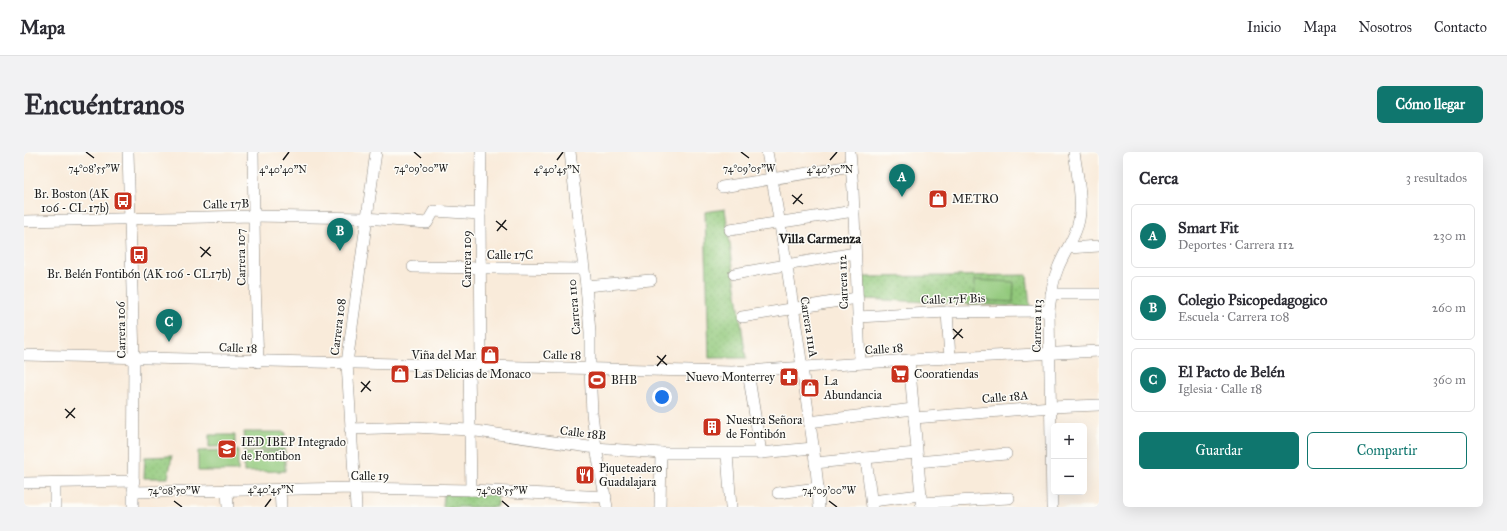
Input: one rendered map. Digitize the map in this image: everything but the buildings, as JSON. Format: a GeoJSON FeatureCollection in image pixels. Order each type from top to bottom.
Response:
{"type":"FeatureCollection","features":[{"type":"Feature","properties":{"kind":"street","name":"Carrera 106"},"geometry":{"type":"LineString","coordinates":[[128,152],[134,358],[133,507]]}},
{"type":"Feature","properties":{"kind":"street","name":"Carrera 107"},"geometry":{"type":"LineString","coordinates":[[253,152],[254,284],[258,362]]}},
{"type":"Feature","properties":{"kind":"street","name":"Carrera 108"},"geometry":{"type":"LineString","coordinates":[[356,507],[347,363],[376,152]]}},
{"type":"Feature","properties":{"kind":"street","name":"Carrera 109"},"geometry":{"type":"LineString","coordinates":[[481,152],[481,366]]}},
{"type":"Feature","properties":{"kind":"street","name":"Carrera 110"},"geometry":{"type":"LineString","coordinates":[[570,152],[586,286],[596,448],[607,502]]}},
{"type":"Feature","properties":{"kind":"street","name":"Carrera 111A"},"geometry":{"type":"LineString","coordinates":[[767,152],[810,422],[819,507]]}},
{"type":"Feature","properties":{"kind":"street","name":"Carrera 112"},"geometry":{"type":"LineString","coordinates":[[850,152],[854,211],[860,363]]}},
{"type":"Feature","properties":{"kind":"street","name":"Carrera 113"},"geometry":{"type":"LineString","coordinates":[[1052,507],[1049,311],[1051,294],[1058,268],[1075,232],[1080,211],[1080,195],[1074,152]]}},
{"type":"Feature","properties":{"kind":"street"},"geometry":{"type":"LineString","coordinates":[[722,187],[851,166]]}},
{"type":"Feature","properties":{"kind":"street","name":"Calle 17B"},"geometry":{"type":"LineString","coordinates":[[24,221],[131,220],[254,216],[366,218],[426,223],[434,211],[480,214]]}},
{"type":"Feature","properties":{"kind":"street"},"geometry":{"type":"LineString","coordinates":[[730,230],[854,211]]}},
{"type":"Feature","properties":{"kind":"street"},"geometry":{"type":"LineString","coordinates":[[1068,248],[1099,246]]}},
{"type":"Feature","properties":{"kind":"street"},"geometry":{"type":"LineString","coordinates":[[734,274],[855,253]]}},
{"type":"Feature","properties":{"kind":"street","name":"Calle 17C"},"geometry":{"type":"LineString","coordinates":[[413,267],[583,269]]}},
{"type":"Feature","properties":{"kind":"street"},"geometry":{"type":"LineString","coordinates":[[586,286],[651,280]]}},
{"type":"Feature","properties":{"kind":"street"},"geometry":{"type":"LineString","coordinates":[[1051,294],[1099,294]]}},
{"type":"Feature","properties":{"kind":"street"},"geometry":{"type":"LineString","coordinates":[[742,317],[857,298]]}},
{"type":"Feature","properties":{"kind":"street","name":"Calle 17F Bis"},"geometry":{"type":"LineString","coordinates":[[858,317],[947,312],[1049,311]]}},
{"type":"Feature","properties":{"kind":"street"},"geometry":{"type":"LineString","coordinates":[[947,312],[950,358]]}},
{"type":"Feature","properties":{"kind":"street","name":"Calle 18"},"geometry":{"type":"LineString","coordinates":[[24,355],[258,362],[748,372],[909,360],[1099,352]]}},
{"type":"Feature","properties":{"kind":"street"},"geometry":{"type":"LineString","coordinates":[[909,360],[921,502]]}},
{"type":"Feature","properties":{"kind":"street"},"geometry":{"type":"LineString","coordinates":[[468,366],[471,490]]}},
{"type":"Feature","properties":{"kind":"street"},"geometry":{"type":"LineString","coordinates":[[748,372],[761,453]]}},
{"type":"Feature","properties":{"kind":"street","name":"Calle 18A"},"geometry":{"type":"LineString","coordinates":[[810,422],[913,413],[1099,405]]}},
{"type":"Feature","properties":{"kind":"street","name":"Calle 18B"},"geometry":{"type":"LineString","coordinates":[[350,429],[414,427],[469,430],[596,448],[661,453],[761,453],[813,448]]}},
{"type":"Feature","properties":{"kind":"street"},"geometry":{"type":"LineString","coordinates":[[660,507],[661,453]]}},
{"type":"Feature","properties":{"kind":"street"},"geometry":{"type":"LineString","coordinates":[[728,454],[731,507]]}},
{"type":"Feature","properties":{"kind":"street"},"geometry":{"type":"LineString","coordinates":[[815,463],[866,458],[917,458],[1006,454]]}},
{"type":"Feature","properties":{"kind":"street"},"geometry":{"type":"LineString","coordinates":[[866,458],[872,504],[1009,498]]}},
{"type":"Feature","properties":{"kind":"street","name":"Calle 19"},"geometry":{"type":"LineString","coordinates":[[24,483],[227,490],[355,488],[471,490],[607,502]]}},
{"type":"Feature","properties":{"kind":"street"},"geometry":{"type":"LineString","coordinates":[[55,483],[56,507]]}},
{"type":"Feature","properties":{"kind":"street"},"geometry":{"type":"LineString","coordinates":[[778,493],[818,488]]}},
{"type":"Feature","properties":{"kind":"street"},"geometry":{"type":"LineString","coordinates":[[227,490],[228,507]]}},
{"type":"Feature","properties":{"kind":"street"},"geometry":{"type":"LineString","coordinates":[[280,490],[281,507]]}},
{"type":"Feature","properties":{"kind":"green space"},"geometry":{"type":"Polygon","coordinates":[[[725,209],[746,358],[709,358],[705,212],[725,209]]]}},
{"type":"Feature","properties":{"kind":"green space"},"geometry":{"type":"Polygon","coordinates":[[[1027,275],[1030,307],[864,299],[862,277],[1027,275]]]}},
{"type":"Feature","properties":{"kind":"green space"},"geometry":{"type":"Polygon","coordinates":[[[975,280],[1014,282],[1013,302],[974,300],[975,280]]]}},
{"type":"Feature","properties":{"kind":"green space"},"geometry":{"type":"Polygon","coordinates":[[[244,432],[285,432],[284,450],[243,450],[244,432]]]}},
{"type":"Feature","properties":{"kind":"green space"},"geometry":{"type":"Polygon","coordinates":[[[209,435],[235,435],[235,446],[209,447],[209,435]]]}},
{"type":"Feature","properties":{"kind":"green space"},"geometry":{"type":"Polygon","coordinates":[[[238,450],[238,471],[198,471],[198,451],[238,450]]]}},
{"type":"Feature","properties":{"kind":"green space"},"geometry":{"type":"Polygon","coordinates":[[[285,451],[285,471],[244,472],[244,453],[285,451]]]}},
{"type":"Feature","properties":{"kind":"green space"},"geometry":{"type":"Polygon","coordinates":[[[172,456],[168,478],[144,478],[145,457],[172,456]]]}},
{"type":"Feature","properties":{"kind":"green space"},"geometry":{"type":"Polygon","coordinates":[[[444,494],[498,494],[497,507],[443,507],[444,494]]]}},
{"type":"Feature","properties":{"kind":"place","name":"Smart Fit"},"geometry":{"type":"Point","coordinates":[902,197]}},
{"type":"Feature","properties":{"kind":"place","name":"METRO"},"geometry":{"type":"Point","coordinates":[938,199]}},
{"type":"Feature","properties":{"kind":"place","name":"Br. Boston (AK 106 - CL 17b)"},"geometry":{"type":"Point","coordinates":[123,201]}},
{"type":"Feature","properties":{"kind":"place","name":"Colegio Psicopedagogico"},"geometry":{"type":"Point","coordinates":[340,251]}},
{"type":"Feature","properties":{"kind":"place","name":"Br. Belén Fontibón (AK 106 - CL17b)"},"geometry":{"type":"Point","coordinates":[139,255]}},
{"type":"Feature","properties":{"kind":"place","name":"El Pacto de Belén"},"geometry":{"type":"Point","coordinates":[169,342]}},
{"type":"Feature","properties":{"kind":"place","name":"Viña del Mar"},"geometry":{"type":"Point","coordinates":[490,355]}},
{"type":"Feature","properties":{"kind":"place","name":"Las Delicias de Monaco"},"geometry":{"type":"Point","coordinates":[400,374]}},
{"type":"Feature","properties":{"kind":"place","name":"Cooratiendas"},"geometry":{"type":"Point","coordinates":[900,374]}},
{"type":"Feature","properties":{"kind":"place","name":"Nuevo Monterrey"},"geometry":{"type":"Point","coordinates":[789,377]}},
{"type":"Feature","properties":{"kind":"place","name":"BHB"},"geometry":{"type":"Point","coordinates":[597,380]}},
{"type":"Feature","properties":{"kind":"place","name":"La Abundancia"},"geometry":{"type":"Point","coordinates":[810,388]}},
{"type":"Feature","properties":{"kind":"place","name":"Nuestra Señora de Fontibón"},"geometry":{"type":"Point","coordinates":[712,427]}},
{"type":"Feature","properties":{"kind":"place","name":"IED IBEP Integrado de Fontibon"},"geometry":{"type":"Point","coordinates":[227,449]}},
{"type":"Feature","properties":{"kind":"place","name":"Piqueteadero Guadalajara"},"geometry":{"type":"Point","coordinates":[585,475]}},
{"type":"Feature","properties":{"kind":"district","name":"Villa Carmenza"},"geometry":{"type":"Point","coordinates":[820,238]}}]}
